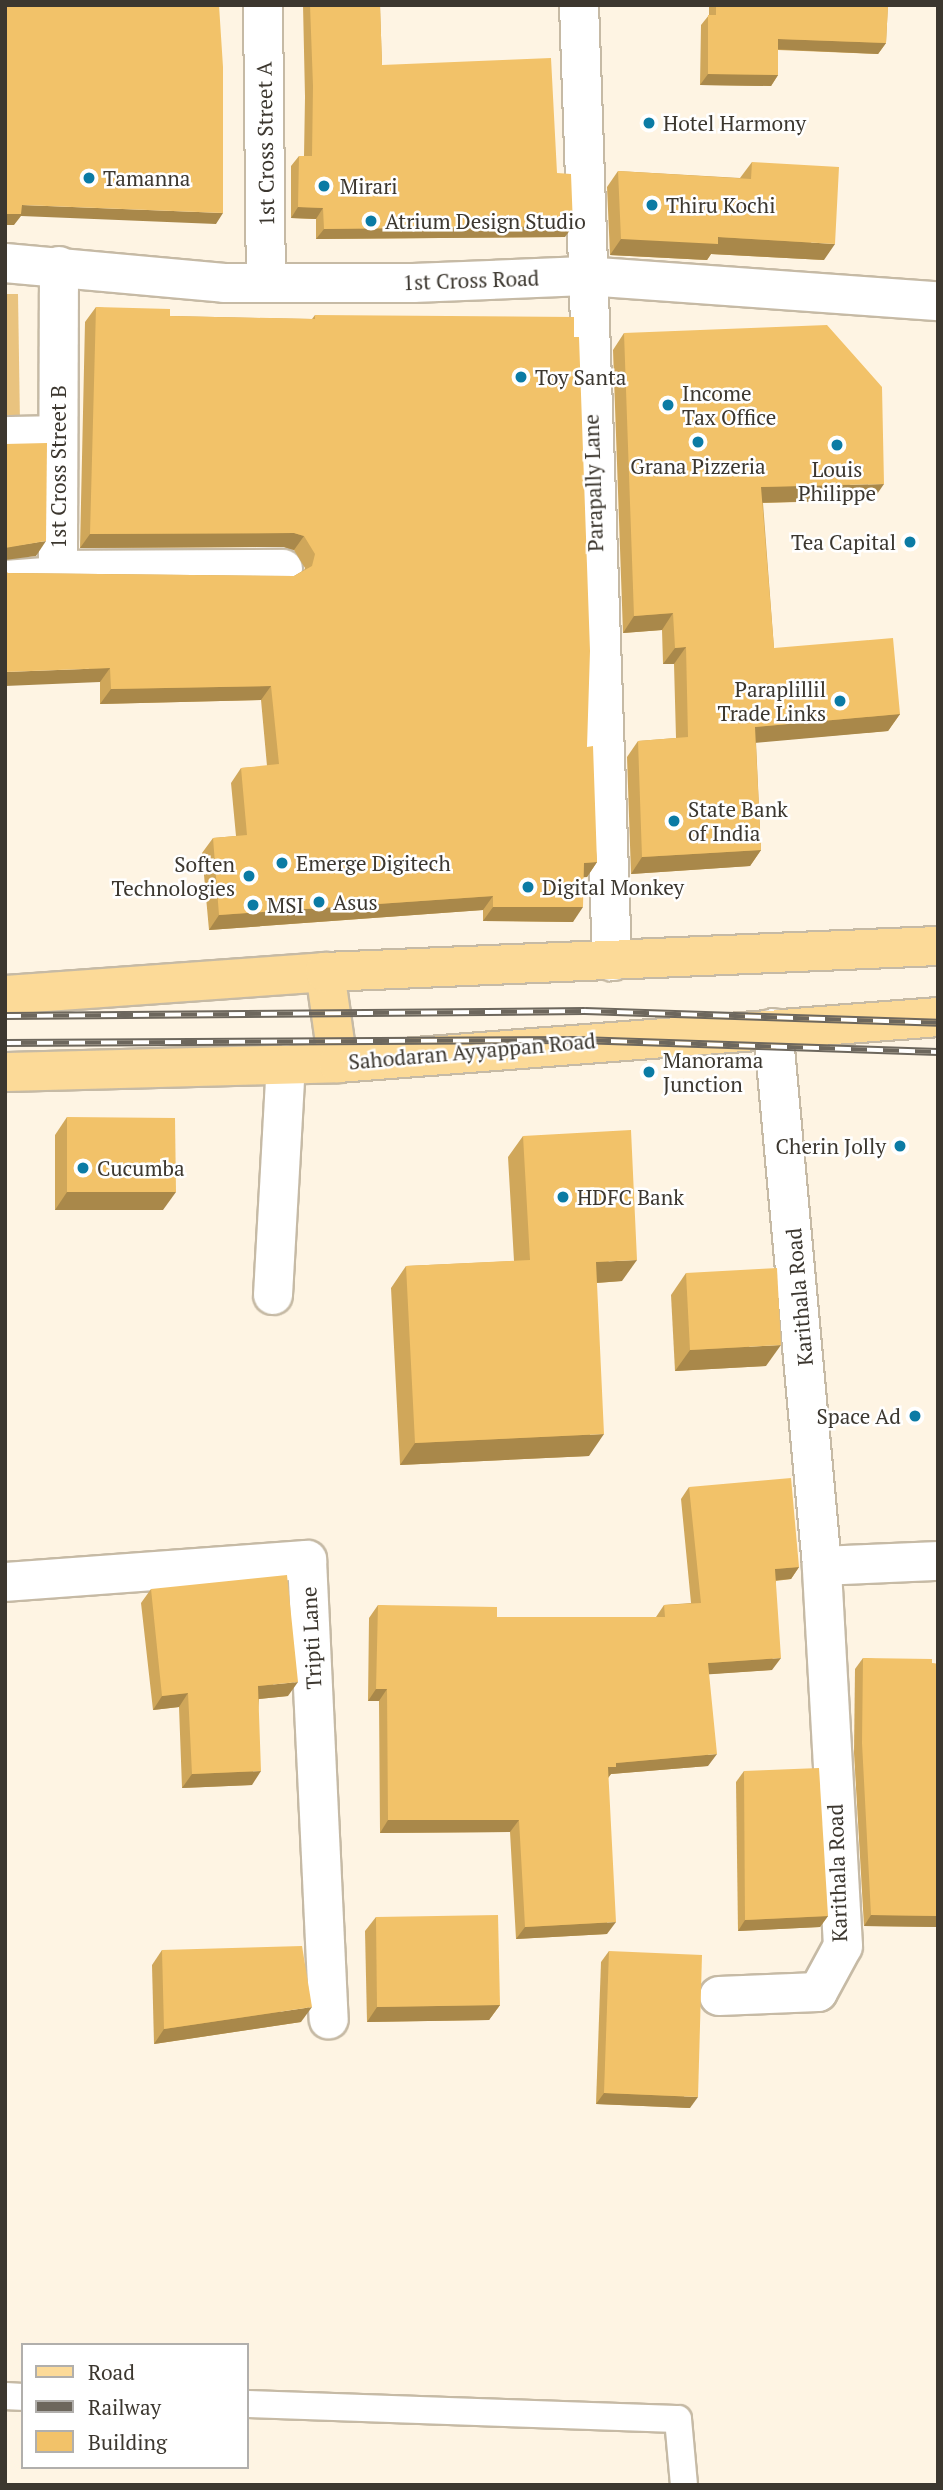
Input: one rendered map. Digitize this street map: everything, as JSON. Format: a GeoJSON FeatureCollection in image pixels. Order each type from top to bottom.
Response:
{"type":"FeatureCollection","features":[{"type":"Feature","properties":{"kind":"main road"},"geometry":{"type":"LineString","coordinates":[[5,996],[325,972],[938,946]]}},
{"type":"Feature","properties":{"kind":"main road"},"geometry":{"type":"LineString","coordinates":[[325,972],[338,1063]]}},
{"type":"Feature","properties":{"kind":"main road","name":"Sahodaran Ayyappan Road"},"geometry":{"type":"LineString","coordinates":[[5,1072],[338,1063],[938,1017]]}},
{"type":"Feature","properties":{"kind":"street","name":"1st Cross Street A"},"geometry":{"type":"LineString","coordinates":[[263,5],[266,282]]}},
{"type":"Feature","properties":{"kind":"street","name":"Parapally Lane"},"geometry":{"type":"LineString","coordinates":[[579,5],[585,276],[612,961]]}},
{"type":"Feature","properties":{"kind":"street","name":"1st Cross Road"},"geometry":{"type":"LineString","coordinates":[[5,263],[224,283],[585,276],[938,301]]}},
{"type":"Feature","properties":{"kind":"street","name":"1st Cross Street B"},"geometry":{"type":"LineString","coordinates":[[59,266],[58,570],[283,569]]}},
{"type":"Feature","properties":{"kind":"street"},"geometry":{"type":"LineString","coordinates":[[5,436],[57,435]]}},
{"type":"Feature","properties":{"kind":"street","name":"Karithala Road"},"geometry":{"type":"LineString","coordinates":[[719,1996],[818,1992],[843,1945],[822,1566],[773,1028]]}},
{"type":"Feature","properties":{"kind":"street"},"geometry":{"type":"LineString","coordinates":[[273,1295],[286,1064]]}},
{"type":"Feature","properties":{"kind":"street","name":"Tripti Lane"},"geometry":{"type":"LineString","coordinates":[[5,1582],[307,1559],[329,2019]]}},
{"type":"Feature","properties":{"kind":"street"},"geometry":{"type":"LineString","coordinates":[[822,1566],[938,1561]]}},
{"type":"Feature","properties":{"kind":"lane"},"geometry":{"type":"LineString","coordinates":[[5,575],[58,570]]}},
{"type":"Feature","properties":{"kind":"lane"},"geometry":{"type":"LineString","coordinates":[[248,2404],[678,2419],[684,2485]]}},
{"type":"Feature","properties":{"kind":"shaded area"},"geometry":{"type":"Polygon","coordinates":[[[5,294],[18,294],[20,424],[5,425],[5,294]]]}},
{"type":"Feature","properties":{"kind":"building"},"geometry":{"type":"Polygon","coordinates":[[[5,5],[219,5],[223,67],[223,213],[22,205],[21,214],[5,214],[5,5]]]}},
{"type":"Feature","properties":{"kind":"building"},"geometry":{"type":"Polygon","coordinates":[[[310,5],[380,5],[382,65],[551,58],[557,173],[571,174],[573,226],[324,229],[323,208],[298,207],[299,156],[312,156],[310,5]]]}},
{"type":"Feature","properties":{"kind":"building"},"geometry":{"type":"Polygon","coordinates":[[[716,5],[888,5],[886,43],[778,39],[778,75],[708,74],[708,15],[716,15],[716,5]]]}},
{"type":"Feature","properties":{"kind":"building"},"geometry":{"type":"Polygon","coordinates":[[[752,162],[839,167],[835,244],[718,237],[718,244],[621,239],[618,171],[751,179],[752,162]]]}},
{"type":"Feature","properties":{"kind":"building"},"geometry":{"type":"Polygon","coordinates":[[[96,307],[170,309],[170,316],[315,319],[315,315],[574,317],[574,337],[579,337],[590,651],[587,747],[593,746],[597,862],[584,863],[583,907],[493,907],[493,896],[219,915],[213,838],[247,835],[241,768],[279,764],[271,686],[111,689],[110,668],[5,672],[5,570],[8,573],[294,576],[312,566],[315,554],[304,536],[294,533],[90,534],[96,307]]]}},
{"type":"Feature","properties":{"kind":"building"},"geometry":{"type":"Polygon","coordinates":[[[827,325],[882,387],[884,484],[761,487],[774,648],[893,638],[900,714],[755,727],[761,850],[642,857],[638,741],[688,737],[686,647],[675,648],[673,613],[634,616],[624,333],[827,325]]]}},
{"type":"Feature","properties":{"kind":"building"},"geometry":{"type":"Polygon","coordinates":[[[47,443],[46,541],[5,548],[5,444],[47,443]]]}},
{"type":"Feature","properties":{"kind":"building"},"geometry":{"type":"Polygon","coordinates":[[[67,1117],[175,1118],[176,1192],[67,1192],[67,1117]]]}},
{"type":"Feature","properties":{"kind":"building"},"geometry":{"type":"Polygon","coordinates":[[[631,1130],[637,1260],[596,1262],[604,1434],[415,1443],[406,1266],[530,1260],[523,1136],[631,1130]]]}},
{"type":"Feature","properties":{"kind":"building"},"geometry":{"type":"Polygon","coordinates":[[[777,1268],[781,1345],[690,1350],[686,1273],[777,1268]]]}},
{"type":"Feature","properties":{"kind":"building"},"geometry":{"type":"Polygon","coordinates":[[[791,1478],[799,1567],[775,1569],[781,1658],[708,1663],[717,1754],[616,1763],[616,1767],[608,1767],[616,1922],[525,1927],[519,1820],[388,1820],[387,1689],[376,1689],[378,1605],[497,1607],[497,1617],[665,1617],[664,1605],[701,1603],[689,1487],[791,1478]]]}},
{"type":"Feature","properties":{"kind":"building"},"geometry":{"type":"Polygon","coordinates":[[[287,1575],[298,1682],[258,1686],[261,1771],[192,1774],[188,1693],[162,1696],[151,1589],[287,1575]]]}},
{"type":"Feature","properties":{"kind":"building"},"geometry":{"type":"Polygon","coordinates":[[[863,1658],[932,1659],[932,1663],[938,1664],[938,1916],[871,1915],[862,1743],[863,1658]]]}},
{"type":"Feature","properties":{"kind":"building"},"geometry":{"type":"Polygon","coordinates":[[[819,1768],[828,1916],[745,1920],[744,1771],[819,1768]]]}},
{"type":"Feature","properties":{"kind":"building"},"geometry":{"type":"Polygon","coordinates":[[[498,1915],[500,2005],[377,2007],[376,1917],[498,1915]]]}},
{"type":"Feature","properties":{"kind":"building"},"geometry":{"type":"Polygon","coordinates":[[[302,1946],[312,2007],[164,2029],[162,1950],[302,1946]]]}},
{"type":"Feature","properties":{"kind":"building"},"geometry":{"type":"Polygon","coordinates":[[[609,1951],[702,1955],[698,2097],[604,2093],[609,1951]]]}},
{"type":"Feature","properties":{"kind":"railway"},"geometry":{"type":"LineString","coordinates":[[5,1016],[585,1011],[938,1023]]}},
{"type":"Feature","properties":{"kind":"railway"},"geometry":{"type":"LineString","coordinates":[[5,1043],[579,1040],[938,1052]]}},
{"type":"Feature","properties":{"kind":"place","name":"Hotel Harmony"},"geometry":{"type":"Point","coordinates":[649,123]}},
{"type":"Feature","properties":{"kind":"place","name":"Tamanna"},"geometry":{"type":"Point","coordinates":[89,178]}},
{"type":"Feature","properties":{"kind":"place","name":"Mirari"},"geometry":{"type":"Point","coordinates":[324,186]}},
{"type":"Feature","properties":{"kind":"place","name":"Thiru Kochi"},"geometry":{"type":"Point","coordinates":[652,205]}},
{"type":"Feature","properties":{"kind":"place","name":"Atrium Design Studio"},"geometry":{"type":"Point","coordinates":[371,221]}},
{"type":"Feature","properties":{"kind":"place","name":"Toy Santa"},"geometry":{"type":"Point","coordinates":[521,377]}},
{"type":"Feature","properties":{"kind":"place","name":"Income Tax Office"},"geometry":{"type":"Point","coordinates":[668,405]}},
{"type":"Feature","properties":{"kind":"place","name":"Grana Pizzeria"},"geometry":{"type":"Point","coordinates":[698,442]}},
{"type":"Feature","properties":{"kind":"place","name":"Louis Philippe"},"geometry":{"type":"Point","coordinates":[837,445]}},
{"type":"Feature","properties":{"kind":"place","name":"Tea Capital"},"geometry":{"type":"Point","coordinates":[910,542]}},
{"type":"Feature","properties":{"kind":"place","name":"Paraplillil Trade Links"},"geometry":{"type":"Point","coordinates":[840,701]}},
{"type":"Feature","properties":{"kind":"place","name":"State Bank of India"},"geometry":{"type":"Point","coordinates":[674,821]}},
{"type":"Feature","properties":{"kind":"place","name":"Emerge Digitech"},"geometry":{"type":"Point","coordinates":[282,863]}},
{"type":"Feature","properties":{"kind":"place","name":"Soften Technologies"},"geometry":{"type":"Point","coordinates":[249,876]}},
{"type":"Feature","properties":{"kind":"place","name":"Digital Monkey"},"geometry":{"type":"Point","coordinates":[528,887]}},
{"type":"Feature","properties":{"kind":"place","name":"Asus"},"geometry":{"type":"Point","coordinates":[319,902]}},
{"type":"Feature","properties":{"kind":"place","name":"MSI"},"geometry":{"type":"Point","coordinates":[253,905]}},
{"type":"Feature","properties":{"kind":"place","name":"Manorama Junction"},"geometry":{"type":"Point","coordinates":[649,1072]}},
{"type":"Feature","properties":{"kind":"place","name":"Cherin Jolly"},"geometry":{"type":"Point","coordinates":[900,1146]}},
{"type":"Feature","properties":{"kind":"place","name":"Cucumba"},"geometry":{"type":"Point","coordinates":[83,1168]}},
{"type":"Feature","properties":{"kind":"place","name":"HDFC Bank"},"geometry":{"type":"Point","coordinates":[563,1197]}},
{"type":"Feature","properties":{"kind":"place","name":"Space Ad"},"geometry":{"type":"Point","coordinates":[915,1416]}}]}
